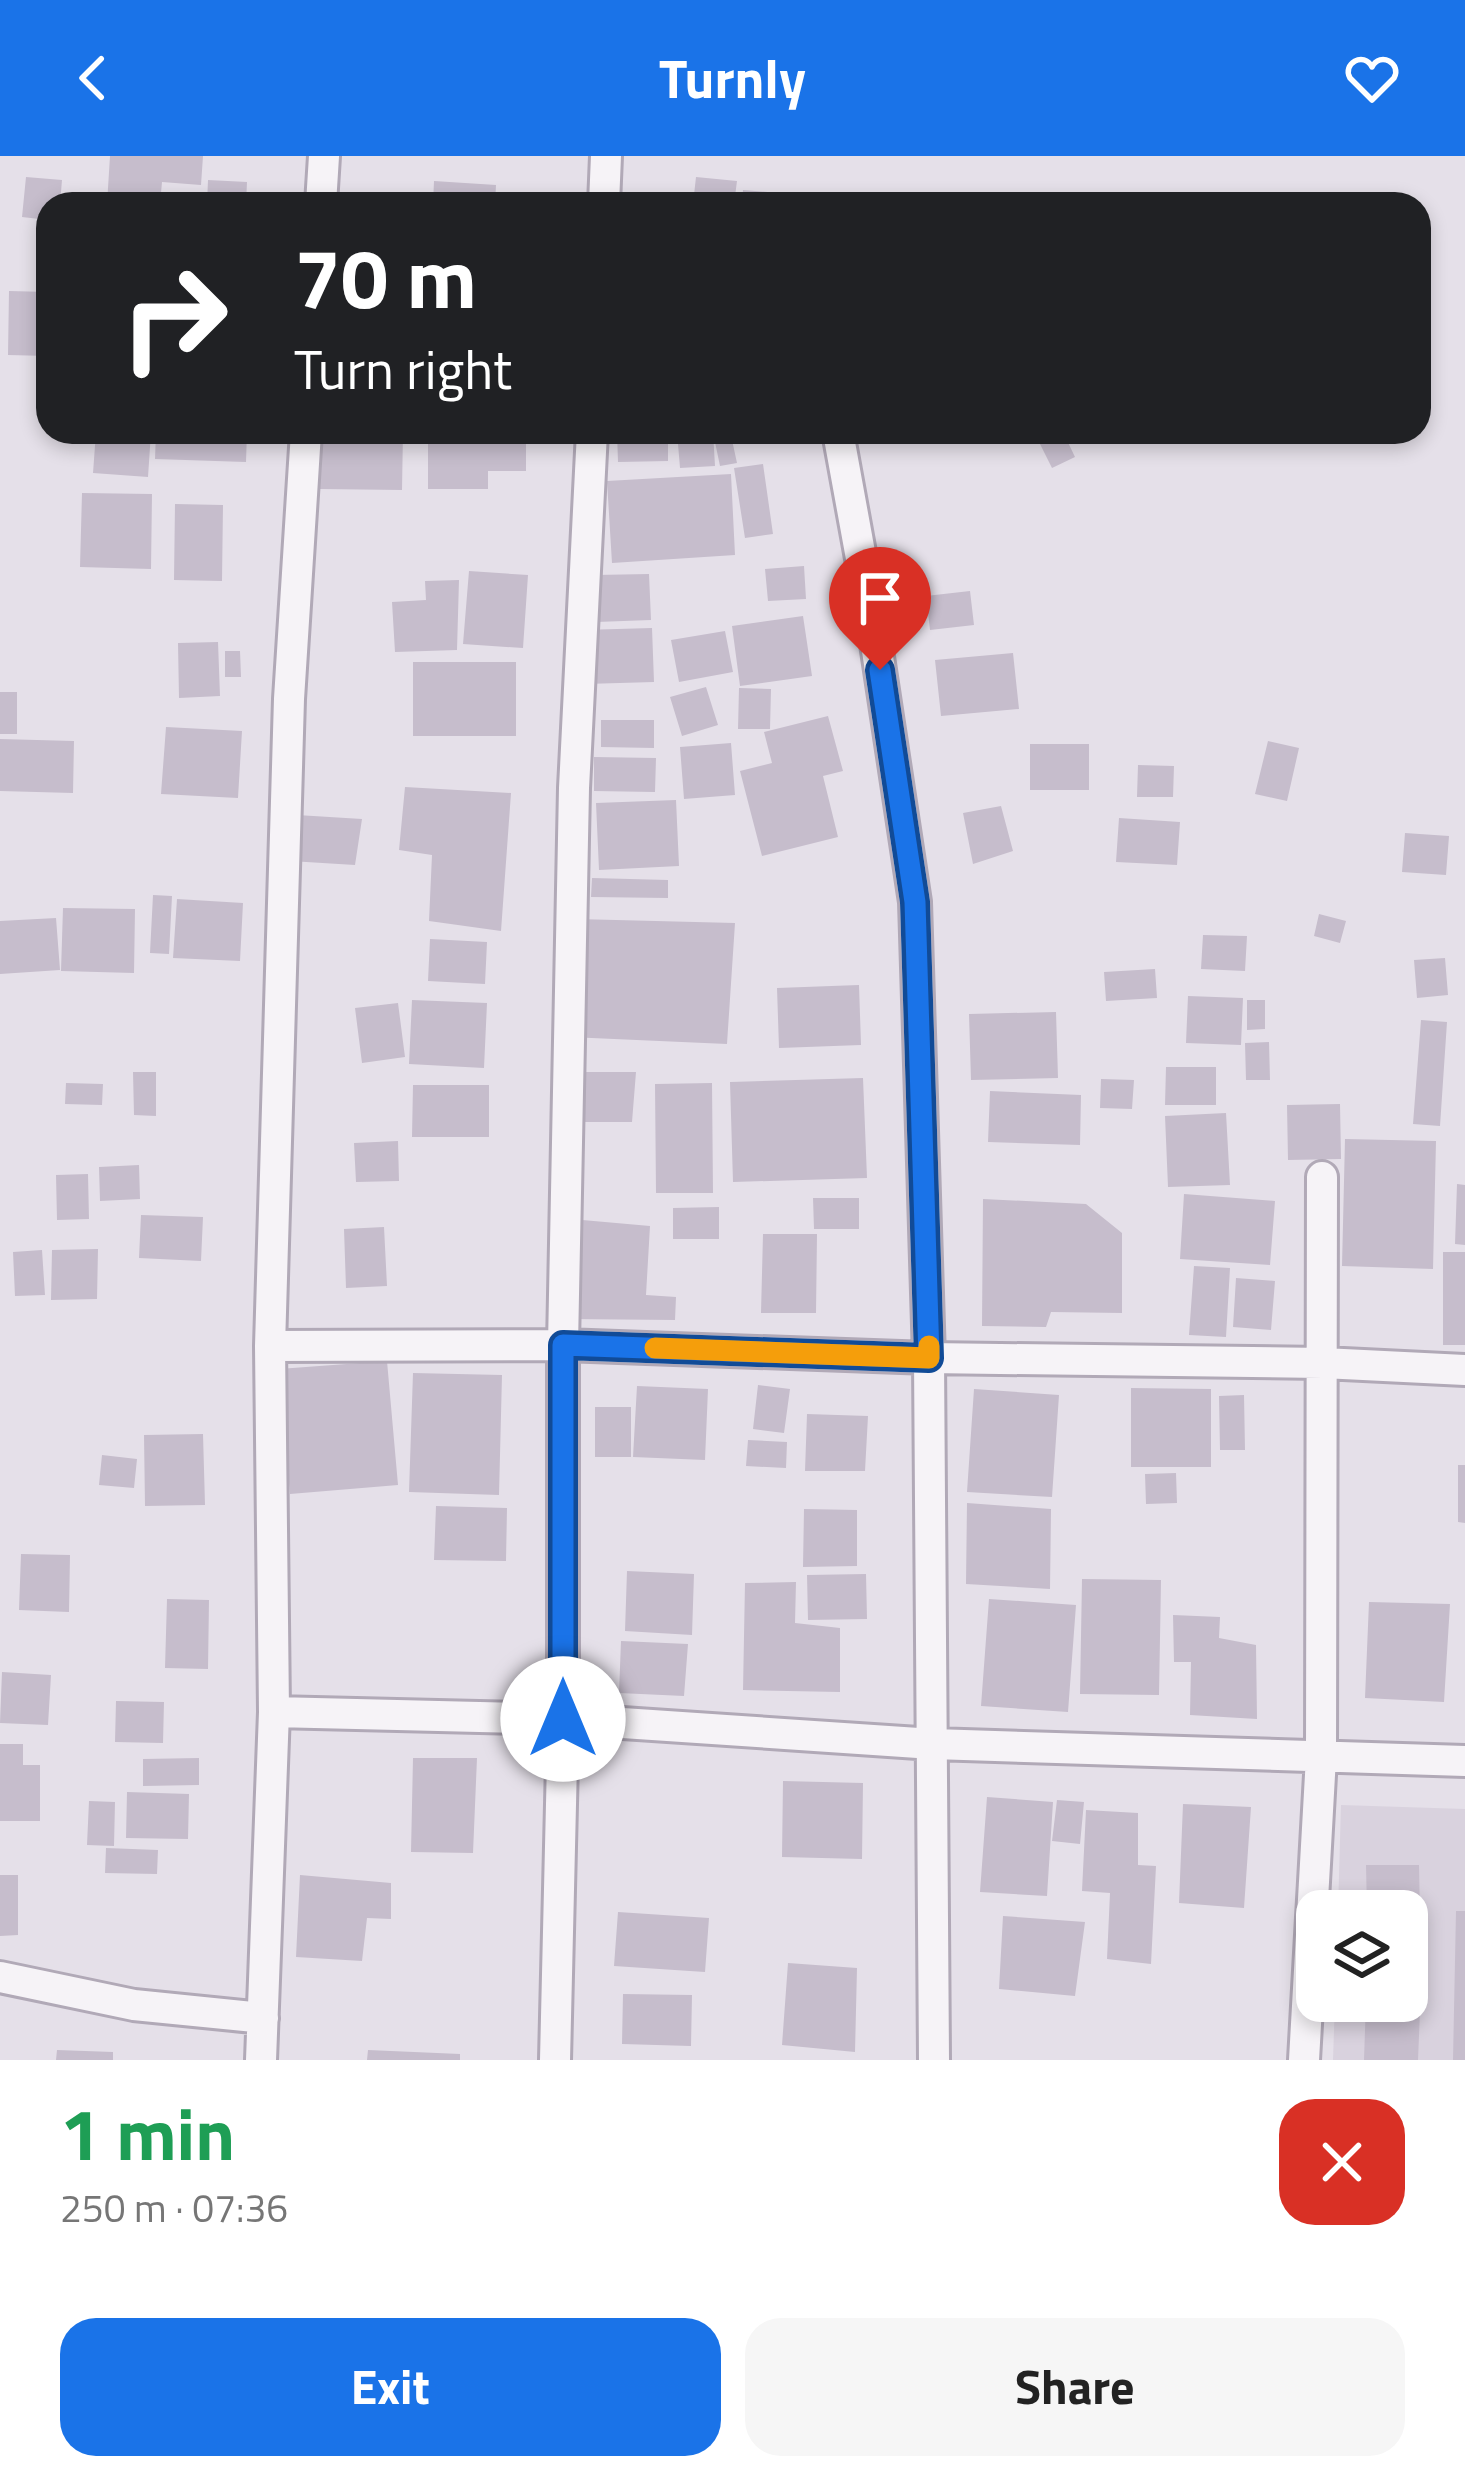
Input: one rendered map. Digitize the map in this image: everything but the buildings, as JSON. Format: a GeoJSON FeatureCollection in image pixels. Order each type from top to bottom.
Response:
{"type":"FeatureCollection","features":[{"type":"Feature","properties":{"kind":"street"},"geometry":{"type":"LineString","coordinates":[[322,192],[324,156]]}},
{"type":"Feature","properties":{"kind":"street"},"geometry":{"type":"LineString","coordinates":[[604,192],[606,156]]}},
{"type":"Feature","properties":{"kind":"street"},"geometry":{"type":"LineString","coordinates":[[261,2060],[274,1712],[271,1346],[289,699],[305,444]]}},
{"type":"Feature","properties":{"kind":"street"},"geometry":{"type":"LineString","coordinates":[[555,2060],[574,788],[591,444]]}},
{"type":"Feature","properties":{"kind":"street"},"geometry":{"type":"LineString","coordinates":[[840,444],[915,902],[929,1358],[934,2060]]}},
{"type":"Feature","properties":{"kind":"street"},"geometry":{"type":"LineString","coordinates":[[1304,2060],[1321,1757],[1322,1177]]}},
{"type":"Feature","properties":{"kind":"street"},"geometry":{"type":"LineString","coordinates":[[271,1346],[563,1345],[1465,1370]]}},
{"type":"Feature","properties":{"kind":"street"},"geometry":{"type":"LineString","coordinates":[[274,1712],[563,1719],[933,1744],[1465,1761]]}},
{"type":"Feature","properties":{"kind":"street"},"geometry":{"type":"LineString","coordinates":[[0,1977],[134,2006],[263,2018]]}},
{"type":"Feature","properties":{"kind":"shaded area"},"geometry":{"type":"Polygon","coordinates":[[[1341,1805],[1465,1809],[1465,2060],[1333,2060],[1334,2022],[1428,2022],[1428,1890],[1339,1890],[1341,1805]]]}},
{"type":"Feature","properties":{"kind":"slow traffic"},"geometry":{"type":"LineString","coordinates":[[655,1348],[929,1358],[929,1346]]}},
{"type":"Feature","properties":{"kind":"route"},"geometry":{"type":"LineString","coordinates":[[563,1719],[563,1345],[929,1358],[915,902],[880,670]]}}]}
